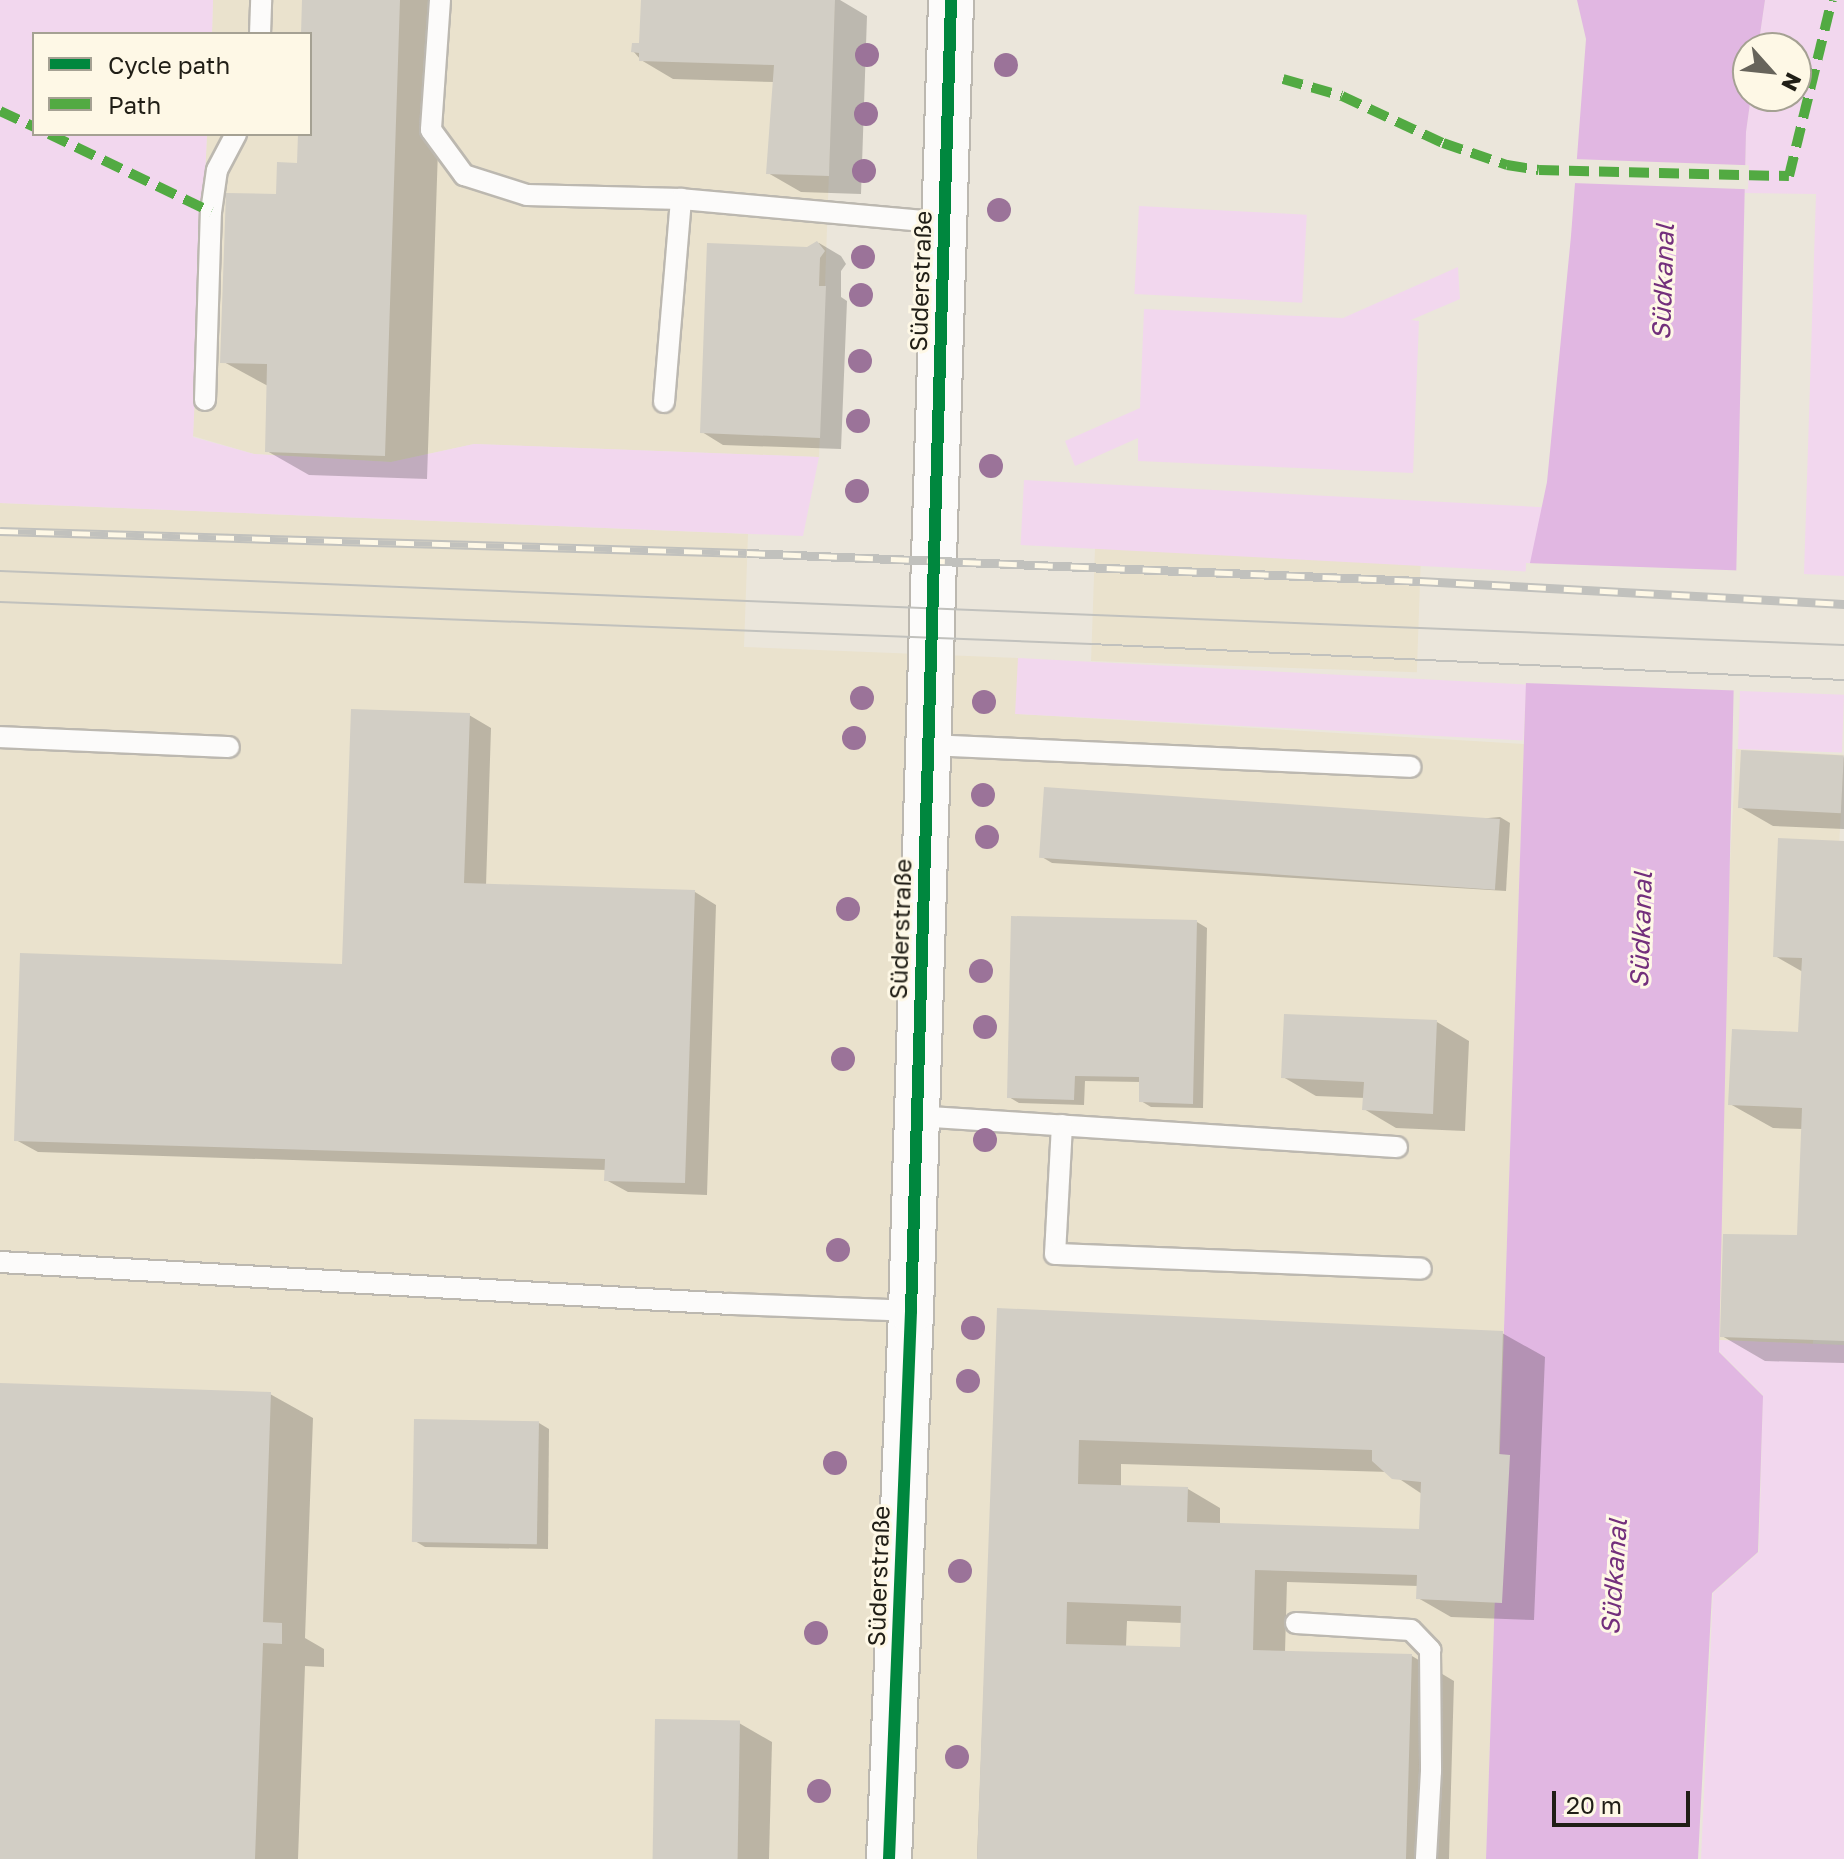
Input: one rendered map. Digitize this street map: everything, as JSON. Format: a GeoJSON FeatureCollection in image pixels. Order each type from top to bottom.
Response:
{"type":"FeatureCollection","features":[{"type":"Feature","properties":{"kind":"main road","name":"Süderstraße"},"geometry":{"type":"LineString","coordinates":[[889,1859],[911,1311],[951,0]]}},
{"type":"Feature","properties":{"kind":"lane"},"geometry":{"type":"LineString","coordinates":[[260,32],[261,0]]}},
{"type":"Feature","properties":{"kind":"lane"},"geometry":{"type":"LineString","coordinates":[[440,0],[431,130],[464,175],[527,195],[681,199],[944,223]]}},
{"type":"Feature","properties":{"kind":"lane"},"geometry":{"type":"LineString","coordinates":[[205,400],[211,212],[217,170],[235,136]]}},
{"type":"Feature","properties":{"kind":"lane"},"geometry":{"type":"LineString","coordinates":[[664,402],[681,199]]}},
{"type":"Feature","properties":{"kind":"lane"},"geometry":{"type":"LineString","coordinates":[[0,737],[229,747]]}},
{"type":"Feature","properties":{"kind":"lane"},"geometry":{"type":"LineString","coordinates":[[928,745],[1410,767]]}},
{"type":"Feature","properties":{"kind":"lane"},"geometry":{"type":"LineString","coordinates":[[916,1116],[1397,1147]]}},
{"type":"Feature","properties":{"kind":"lane"},"geometry":{"type":"LineString","coordinates":[[1062,1125],[1055,1254],[1421,1269]]}},
{"type":"Feature","properties":{"kind":"lane"},"geometry":{"type":"LineString","coordinates":[[0,1262],[911,1311]]}},
{"type":"Feature","properties":{"kind":"lane"},"geometry":{"type":"LineString","coordinates":[[1296,1623],[1411,1630],[1430,1650],[1431,1771],[1426,1859]]}},
{"type":"Feature","properties":{"kind":"shaded area"},"geometry":{"type":"Polygon","coordinates":[[[0,0],[213,0],[212,32],[32,32],[32,136],[207,136],[193,437],[254,454],[391,462],[474,444],[819,457],[803,536],[0,503],[0,0]]]}},
{"type":"Feature","properties":{"kind":"shaded area"},"geometry":{"type":"Polygon","coordinates":[[[213,0],[835,0],[819,457],[474,444],[391,462],[254,454],[193,436],[207,136],[312,136],[312,32],[212,32],[213,0]]]}},
{"type":"Feature","properties":{"kind":"shaded area"},"geometry":{"type":"Polygon","coordinates":[[[1765,0],[1844,0],[1844,576],[1804,574],[1816,194],[1745,193],[1749,112],[1812,112],[1812,32],[1760,32],[1765,0]]]}},
{"type":"Feature","properties":{"kind":"shaded area"},"geometry":{"type":"Polygon","coordinates":[[[1139,206],[1307,215],[1302,303],[1134,294],[1139,206]]]}},
{"type":"Feature","properties":{"kind":"shaded area"},"geometry":{"type":"Polygon","coordinates":[[[1458,267],[1460,299],[1411,320],[1419,321],[1413,473],[1138,461],[1138,438],[1075,466],[1065,441],[1140,408],[1144,309],[1343,318],[1458,267]]]}},
{"type":"Feature","properties":{"kind":"shaded area"},"geometry":{"type":"Polygon","coordinates":[[[1024,480],[1542,507],[1539,572],[1021,545],[1024,480]]]}},
{"type":"Feature","properties":{"kind":"shaded area"},"geometry":{"type":"Polygon","coordinates":[[[0,503],[748,534],[744,647],[1018,658],[1018,714],[1524,744],[1486,1859],[0,1859],[0,503]]]}},
{"type":"Feature","properties":{"kind":"shaded area"},"geometry":{"type":"Polygon","coordinates":[[[1095,548],[1421,559],[1417,672],[1091,661],[1095,548]]]}},
{"type":"Feature","properties":{"kind":"shaded area"},"geometry":{"type":"Polygon","coordinates":[[[1018,658],[1526,685],[1523,741],[1015,714],[1018,658]]]}},
{"type":"Feature","properties":{"kind":"shaded area"},"geometry":{"type":"Polygon","coordinates":[[[1740,691],[1844,695],[1842,753],[1738,749],[1740,691]]]}},
{"type":"Feature","properties":{"kind":"shaded area"},"geometry":{"type":"Polygon","coordinates":[[[1736,749],[1844,755],[1813,1345],[1705,1339],[1736,749]]]}},
{"type":"Feature","properties":{"kind":"shaded area"},"geometry":{"type":"Polygon","coordinates":[[[1720,1340],[1844,1345],[1844,1859],[1701,1859],[1713,1593],[1759,1552],[1763,1395],[1719,1351],[1720,1340]]]}},
{"type":"Feature","properties":{"kind":"water","name":"Südkanal"},"geometry":{"type":"Polygon","coordinates":[[[1577,0],[1765,0],[1760,32],[1732,32],[1732,112],[1749,112],[1719,1352],[1763,1396],[1758,1552],[1712,1593],[1698,1859],[1486,1859],[1530,563],[1547,482],[1586,39],[1577,0]]]}},
{"type":"Feature","properties":{"kind":"pier"},"geometry":{"type":"Polygon","coordinates":[[[1573,159],[1749,165],[1748,189],[1572,183],[1573,159]]]}},
{"type":"Feature","properties":{"kind":"pier"},"geometry":{"type":"Polygon","coordinates":[[[1526,563],[1740,570],[1736,690],[1522,683],[1526,563]]]}},
{"type":"Feature","properties":{"kind":"building"},"geometry":{"type":"Polygon","coordinates":[[[302,0],[400,0],[385,456],[265,452],[267,364],[220,363],[226,193],[276,194],[277,162],[297,163],[298,136],[312,136],[312,32],[301,32],[302,0]]]}},
{"type":"Feature","properties":{"kind":"building"},"geometry":{"type":"Polygon","coordinates":[[[641,0],[835,0],[829,176],[766,174],[774,65],[639,61],[639,53],[631,52],[632,43],[639,43],[641,0]]]}},
{"type":"Feature","properties":{"kind":"building"},"geometry":{"type":"Polygon","coordinates":[[[817,241],[825,251],[820,258],[819,286],[826,286],[820,438],[700,433],[707,243],[807,247],[817,241]]]}},
{"type":"Feature","properties":{"kind":"building"},"geometry":{"type":"Polygon","coordinates":[[[351,709],[470,713],[464,883],[695,890],[685,1183],[604,1181],[605,1159],[14,1141],[20,953],[342,964],[351,709]]]}},
{"type":"Feature","properties":{"kind":"building"},"geometry":{"type":"Polygon","coordinates":[[[1741,750],[1844,755],[1841,813],[1738,808],[1741,750]]]}},
{"type":"Feature","properties":{"kind":"building"},"geometry":{"type":"Polygon","coordinates":[[[1044,787],[1500,819],[1495,890],[1039,858],[1044,787]]]}},
{"type":"Feature","properties":{"kind":"building"},"geometry":{"type":"Polygon","coordinates":[[[1778,838],[1844,841],[1844,1341],[1720,1337],[1723,1234],[1797,1235],[1802,1108],[1728,1105],[1732,1029],[1798,1032],[1802,958],[1773,957],[1778,838]]]}},
{"type":"Feature","properties":{"kind":"building"},"geometry":{"type":"Polygon","coordinates":[[[1011,916],[1197,920],[1193,1104],[1139,1102],[1139,1077],[1075,1076],[1074,1100],[1007,1098],[1011,916]]]}},
{"type":"Feature","properties":{"kind":"building"},"geometry":{"type":"Polygon","coordinates":[[[1284,1014],[1437,1020],[1433,1114],[1362,1110],[1364,1082],[1281,1078],[1284,1014]]]}},
{"type":"Feature","properties":{"kind":"building"},"geometry":{"type":"Polygon","coordinates":[[[997,1308],[1503,1331],[1499,1454],[1510,1455],[1502,1603],[1416,1599],[1417,1575],[1255,1570],[1253,1650],[1412,1654],[1406,1859],[977,1859],[997,1308]],[[1079,1440],[1078,1484],[1188,1487],[1187,1522],[1419,1529],[1421,1482],[1392,1479],[1372,1461],[1372,1450],[1079,1440]],[[1067,1602],[1066,1644],[1180,1647],[1181,1606],[1067,1602]]]}},
{"type":"Feature","properties":{"kind":"building"},"geometry":{"type":"Polygon","coordinates":[[[0,1383],[271,1392],[263,1622],[282,1623],[282,1644],[263,1643],[255,1859],[0,1859],[0,1383]]]}},
{"type":"Feature","properties":{"kind":"building"},"geometry":{"type":"Polygon","coordinates":[[[414,1419],[539,1421],[537,1544],[412,1542],[414,1419]]]}},
{"type":"Feature","properties":{"kind":"building"},"geometry":{"type":"Polygon","coordinates":[[[655,1719],[740,1720],[738,1859],[653,1859],[655,1719]]]}},
{"type":"Feature","properties":{"kind":"tram line"},"geometry":{"type":"LineString","coordinates":[[0,571],[1844,645]]}},
{"type":"Feature","properties":{"kind":"tram line"},"geometry":{"type":"LineString","coordinates":[[0,602],[1091,644],[1844,680]]}},
{"type":"Feature","properties":{"kind":"railway"},"geometry":{"type":"LineString","coordinates":[[0,531],[747,553],[1420,581],[1844,604]]}},
{"type":"Feature","properties":{"kind":"marked path"},"geometry":{"type":"LineString","coordinates":[[1283,79],[1342,96],[1443,143],[1507,165],[1539,170],[1789,176],[1832,0]]}},
{"type":"Feature","properties":{"kind":"marked path"},"geometry":{"type":"LineString","coordinates":[[0,111],[32,126]]}},
{"type":"Feature","properties":{"kind":"marked path"},"geometry":{"type":"LineString","coordinates":[[53,136],[211,212]]}},
{"type":"Feature","properties":{"kind":"cycle path"},"geometry":{"type":"LineString","coordinates":[[889,1859],[911,1311],[951,0]]}}]}
